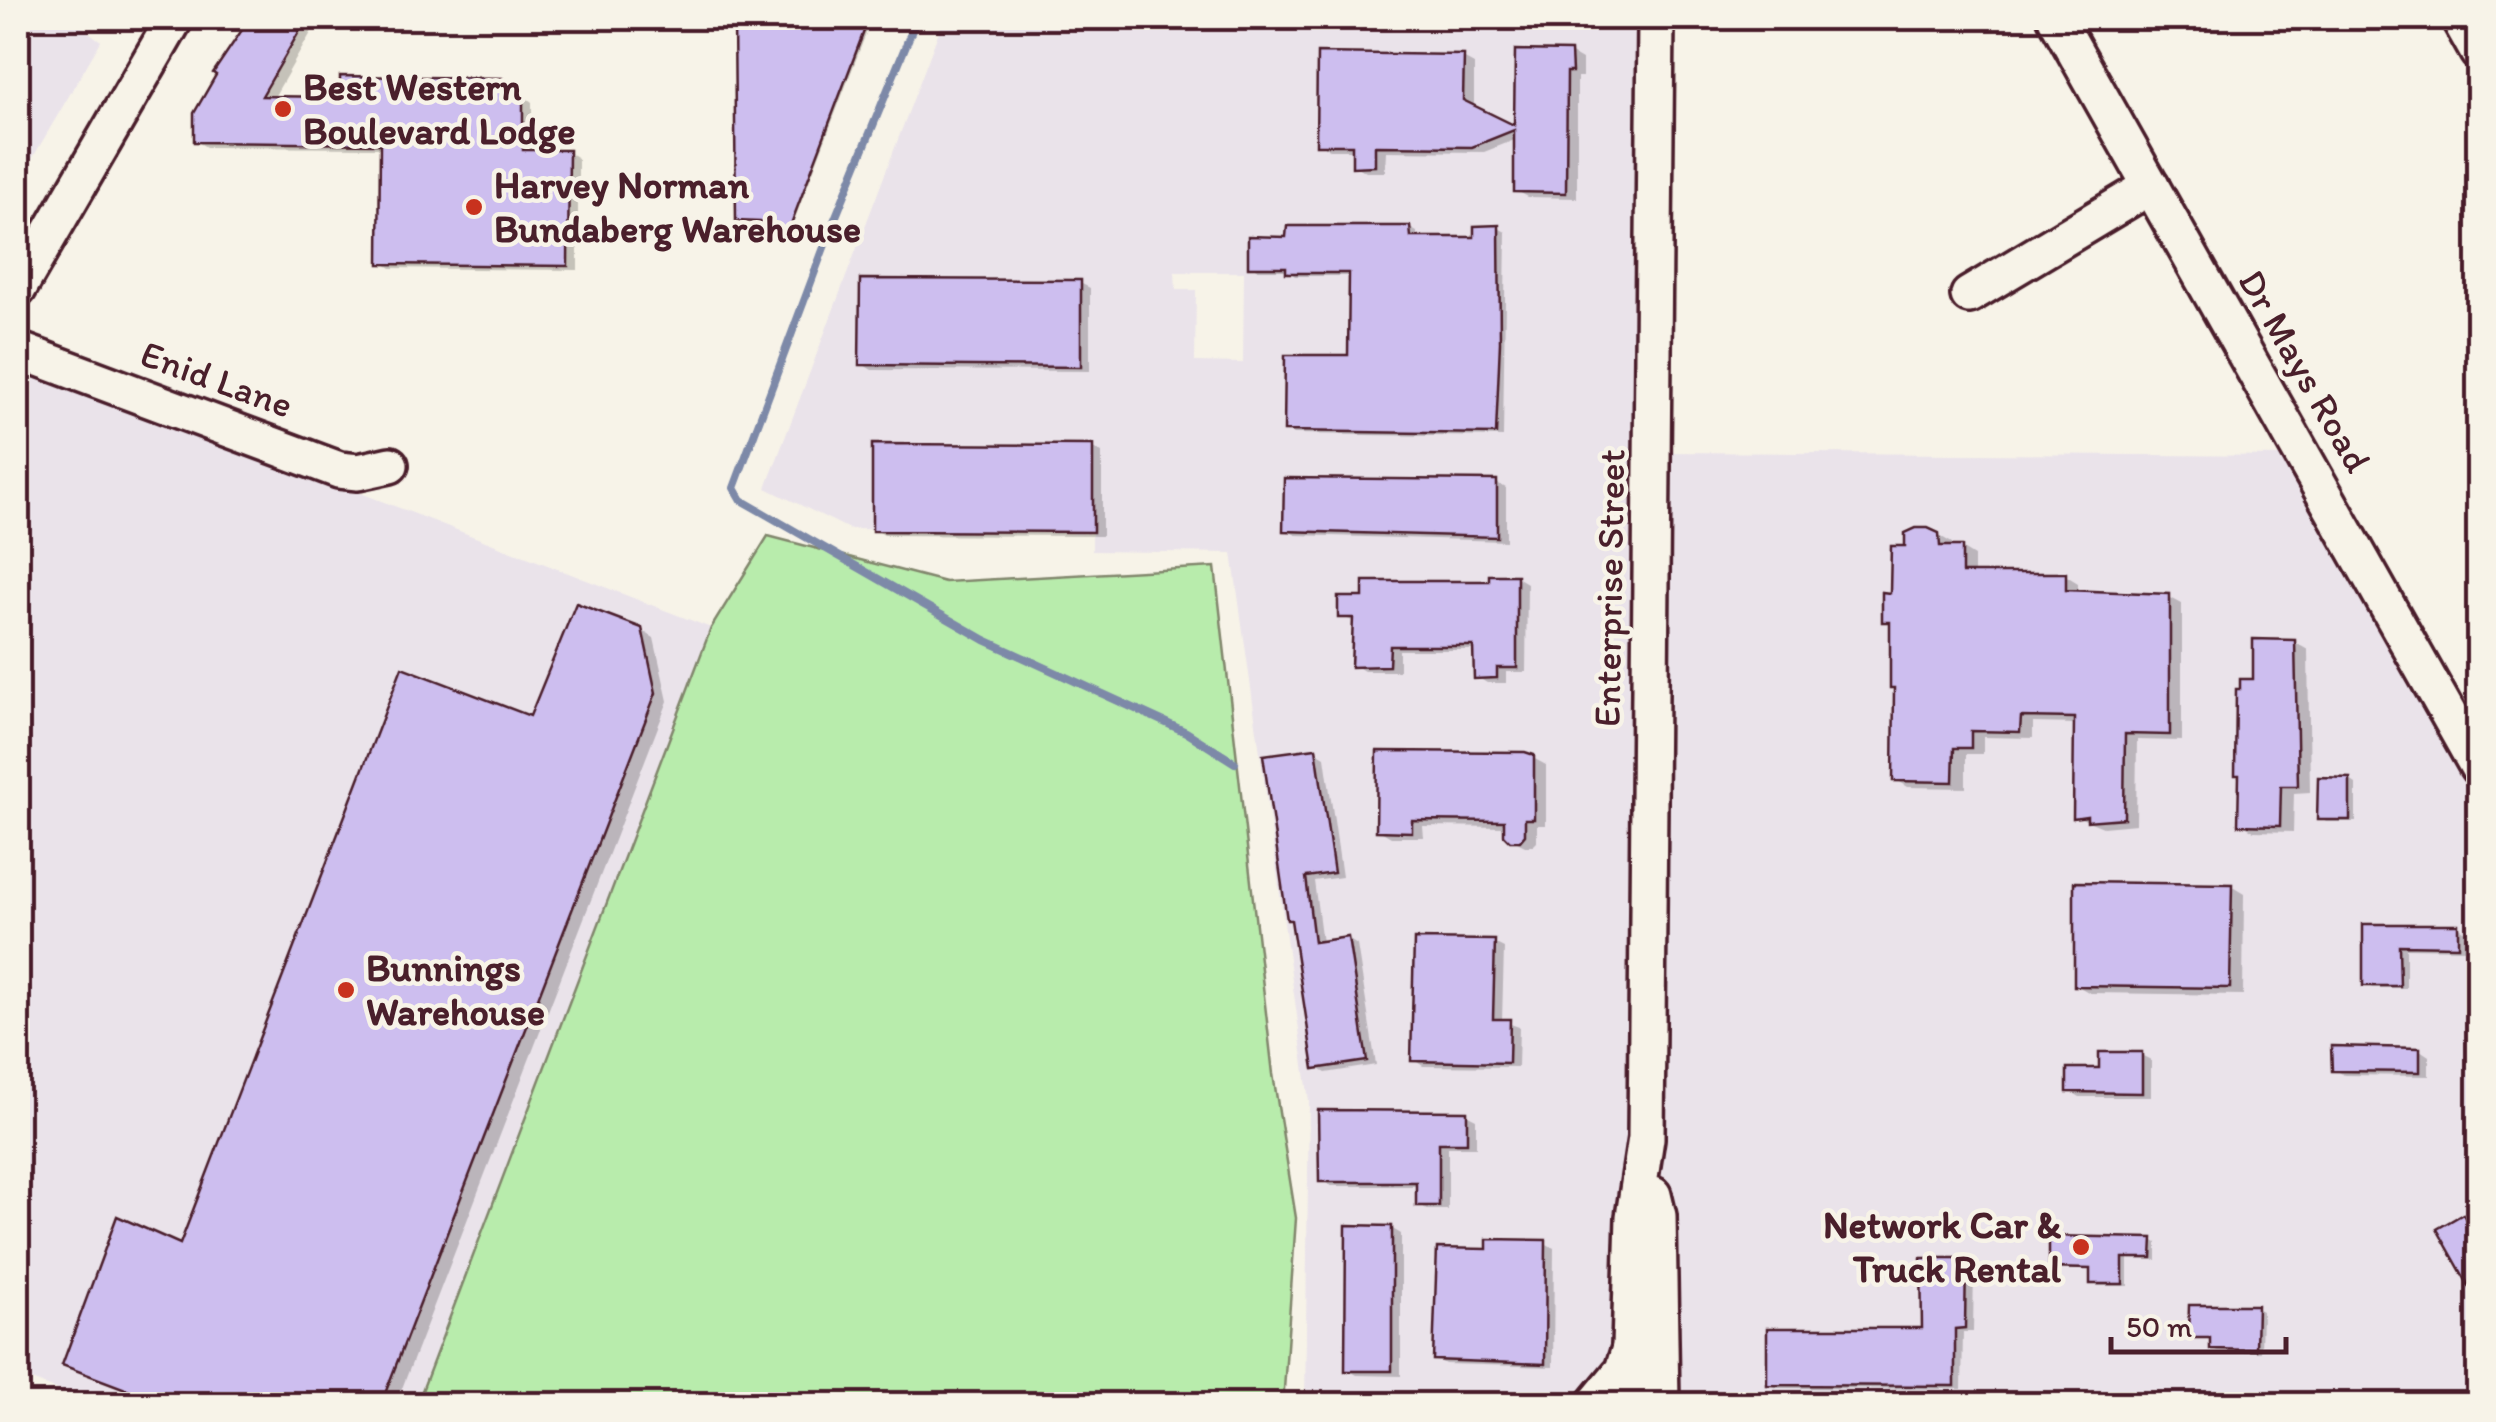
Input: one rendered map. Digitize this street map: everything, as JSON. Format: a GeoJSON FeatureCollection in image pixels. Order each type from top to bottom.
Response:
{"type":"FeatureCollection","features":[{"type":"Feature","properties":{"kind":"street"},"geometry":{"type":"LineString","coordinates":[[18,289],[174,18]]}},
{"type":"Feature","properties":{"kind":"street","name":"Enterprise Street"},"geometry":{"type":"LineString","coordinates":[[1656,18],[1645,1160],[1634,1217],[1644,1355],[1661,1404]]}},
{"type":"Feature","properties":{"kind":"street","name":"Dr Mays Road"},"geometry":{"type":"LineString","coordinates":[[2056,18],[2478,767]]}},
{"type":"Feature","properties":{"kind":"street"},"geometry":{"type":"LineString","coordinates":[[2459,18],[2478,52]]}},
{"type":"Feature","properties":{"kind":"street"},"geometry":{"type":"LineString","coordinates":[[1970,296],[2151,186]]}},
{"type":"Feature","properties":{"kind":"street","name":"Enid Lane"},"geometry":{"type":"LineString","coordinates":[[18,350],[338,470],[358,472],[390,465]]}},
{"type":"Feature","properties":{"kind":"street"},"geometry":{"type":"LineString","coordinates":[[1596,1404],[1624,1370],[1644,1355],[1681,1404]]}},
{"type":"Feature","properties":{"kind":"street","name":"Enterprise Street"},"geometry":{"type":"LineString","coordinates":[[1633,1404],[1644,1355]]}},
{"type":"Feature","properties":{"kind":"shaded area"},"geometry":{"type":"Polygon","coordinates":[[[18,18],[69,18],[101,41],[18,183],[18,18]]]}},
{"type":"Feature","properties":{"kind":"shaded area"},"geometry":{"type":"Polygon","coordinates":[[[944,18],[1654,18],[1651,452],[2302,456],[2478,769],[2478,1404],[1305,1404],[1309,1101],[1232,553],[1092,551],[1092,532],[849,529],[766,488],[944,18]],[[1175,272],[1176,290],[1196,290],[1195,362],[1243,363],[1244,272],[1175,272]]]}},
{"type":"Feature","properties":{"kind":"shaded area"},"geometry":{"type":"Polygon","coordinates":[[[18,361],[711,628],[416,1404],[95,1404],[18,1375],[18,361]]]}},
{"type":"Feature","properties":{"kind":"green space"},"geometry":{"type":"Polygon","coordinates":[[[768,536],[945,582],[1215,567],[1273,1074],[1296,1218],[1283,1404],[1127,1400],[1125,1404],[417,1404],[711,628],[768,536]]]}},
{"type":"Feature","properties":{"kind":"building","name":"Harvey Norman Bundaberg Warehouse"},"geometry":{"type":"Polygon","coordinates":[[[250,18],[307,18],[262,96],[340,97],[340,76],[502,78],[523,94],[523,150],[569,150],[568,266],[379,264],[380,144],[194,142],[194,113],[216,75],[213,73],[250,18]]]}},
{"type":"Feature","properties":{"kind":"building"},"geometry":{"type":"Polygon","coordinates":[[[869,18],[788,232],[760,222],[736,221],[734,19],[869,18]]]}},
{"type":"Feature","properties":{"kind":"building"},"geometry":{"type":"Polygon","coordinates":[[[1515,50],[1571,51],[1572,72],[1567,72],[1566,193],[1514,192],[1514,130],[1472,147],[1375,146],[1375,166],[1352,167],[1352,145],[1316,145],[1317,53],[1464,55],[1463,100],[1514,125],[1515,50]]]}},
{"type":"Feature","properties":{"kind":"building"},"geometry":{"type":"Polygon","coordinates":[[[1499,225],[1496,434],[1284,431],[1285,355],[1348,355],[1349,273],[1286,273],[1286,267],[1248,267],[1248,236],[1286,237],[1287,226],[1410,226],[1411,237],[1474,237],[1474,226],[1499,225]]]}},
{"type":"Feature","properties":{"kind":"building"},"geometry":{"type":"Polygon","coordinates":[[[860,279],[1081,280],[1081,367],[859,365],[860,279]]]}},
{"type":"Feature","properties":{"kind":"building"},"geometry":{"type":"Polygon","coordinates":[[[872,444],[1093,445],[1093,532],[872,531],[872,444]]]}},
{"type":"Feature","properties":{"kind":"building"},"geometry":{"type":"Polygon","coordinates":[[[1284,478],[1497,480],[1497,537],[1283,531],[1284,478]]]}},
{"type":"Feature","properties":{"kind":"building"},"geometry":{"type":"Polygon","coordinates":[[[1916,528],[1939,533],[1940,546],[1962,546],[1962,573],[2066,573],[2066,590],[2170,594],[2170,735],[2125,734],[2124,818],[2073,818],[2074,718],[2021,717],[2020,732],[1971,731],[1971,748],[1954,748],[1953,782],[1893,781],[1894,688],[1890,688],[1890,622],[1882,622],[1882,592],[1890,593],[1891,546],[1905,546],[1905,533],[1916,528]]]}},
{"type":"Feature","properties":{"kind":"building"},"geometry":{"type":"Polygon","coordinates":[[[1489,575],[1517,575],[1517,668],[1497,668],[1497,678],[1474,679],[1473,646],[1390,646],[1389,666],[1351,667],[1353,618],[1338,618],[1338,597],[1363,597],[1363,581],[1489,581],[1489,575]]]}},
{"type":"Feature","properties":{"kind":"building"},"geometry":{"type":"Polygon","coordinates":[[[576,603],[642,628],[656,693],[381,1404],[165,1404],[62,1365],[117,1216],[180,1244],[402,667],[530,716],[576,603]]]}},
{"type":"Feature","properties":{"kind":"building"},"geometry":{"type":"Polygon","coordinates":[[[2253,639],[2295,640],[2298,786],[2281,786],[2280,826],[2238,825],[2236,689],[2240,689],[2240,679],[2253,679],[2253,639]]]}},
{"type":"Feature","properties":{"kind":"building"},"geometry":{"type":"Polygon","coordinates":[[[1316,748],[1334,873],[1306,877],[1314,942],[1348,937],[1367,1061],[1314,1069],[1263,755],[1316,748]]]}},
{"type":"Feature","properties":{"kind":"building"},"geometry":{"type":"Polygon","coordinates":[[[1377,751],[1534,755],[1534,819],[1525,819],[1525,835],[1520,841],[1510,841],[1504,835],[1504,821],[1412,820],[1412,832],[1376,831],[1377,751]]]}},
{"type":"Feature","properties":{"kind":"building"},"geometry":{"type":"Polygon","coordinates":[[[2318,777],[2350,778],[2350,820],[2317,820],[2318,777]]]}},
{"type":"Feature","properties":{"kind":"building"},"geometry":{"type":"Polygon","coordinates":[[[2074,882],[2232,884],[2230,988],[2074,986],[2074,882]]]}},
{"type":"Feature","properties":{"kind":"building"},"geometry":{"type":"Polygon","coordinates":[[[2363,924],[2458,924],[2458,946],[2399,945],[2400,986],[2363,986],[2363,924]]]}},
{"type":"Feature","properties":{"kind":"building"},"geometry":{"type":"Polygon","coordinates":[[[1414,939],[1495,940],[1493,1019],[1510,1019],[1509,1063],[1411,1061],[1414,939]]]}},
{"type":"Feature","properties":{"kind":"building"},"geometry":{"type":"Polygon","coordinates":[[[2331,1046],[2420,1048],[2420,1072],[2332,1071],[2331,1046]]]}},
{"type":"Feature","properties":{"kind":"building"},"geometry":{"type":"Polygon","coordinates":[[[2099,1052],[2142,1052],[2142,1093],[2067,1092],[2067,1068],[2099,1068],[2099,1052]]]}},
{"type":"Feature","properties":{"kind":"building"},"geometry":{"type":"Polygon","coordinates":[[[1318,1110],[1467,1111],[1467,1143],[1439,1143],[1439,1206],[1416,1206],[1416,1182],[1319,1182],[1318,1110]]]}},
{"type":"Feature","properties":{"kind":"building"},"geometry":{"type":"Polygon","coordinates":[[[2463,1214],[2478,1241],[2478,1302],[2437,1229],[2463,1214]]]}},
{"type":"Feature","properties":{"kind":"building"},"geometry":{"type":"Polygon","coordinates":[[[1346,1225],[1392,1226],[1392,1371],[1345,1371],[1346,1225]]]}},
{"type":"Feature","properties":{"kind":"building"},"geometry":{"type":"Polygon","coordinates":[[[2049,1236],[2153,1238],[2152,1258],[2123,1258],[2123,1284],[2090,1284],[2090,1269],[2049,1268],[2049,1236]]]}},
{"type":"Feature","properties":{"kind":"building"},"geometry":{"type":"Polygon","coordinates":[[[1487,1239],[1546,1240],[1545,1364],[1433,1360],[1437,1248],[1487,1249],[1487,1239]]]}},
{"type":"Feature","properties":{"kind":"building"},"geometry":{"type":"Polygon","coordinates":[[[1921,1258],[1966,1258],[1965,1328],[1955,1329],[1955,1386],[1767,1385],[1767,1328],[1922,1328],[1921,1258]]]}},
{"type":"Feature","properties":{"kind":"building"},"geometry":{"type":"Polygon","coordinates":[[[2189,1305],[2257,1305],[2256,1350],[2210,1349],[2210,1338],[2188,1338],[2189,1305]]]}},
{"type":"Feature","properties":{"kind":"waterway"},"geometry":{"type":"LineString","coordinates":[[917,18],[832,226],[734,488],[741,500],[985,640],[1186,732],[1235,763]]}},
{"type":"Feature","properties":{"kind":"place","name":"Best Western Boulevard Lodge"},"geometry":{"type":"Point","coordinates":[283,109]}},
{"type":"Feature","properties":{"kind":"place","name":"Harvey Norman Bundaberg Warehouse"},"geometry":{"type":"Point","coordinates":[474,207]}},
{"type":"Feature","properties":{"kind":"place","name":"Bunnings Warehouse"},"geometry":{"type":"Point","coordinates":[346,990]}},
{"type":"Feature","properties":{"kind":"place","name":"Network Car & Truck Rental"},"geometry":{"type":"Point","coordinates":[2081,1247]}}]}
